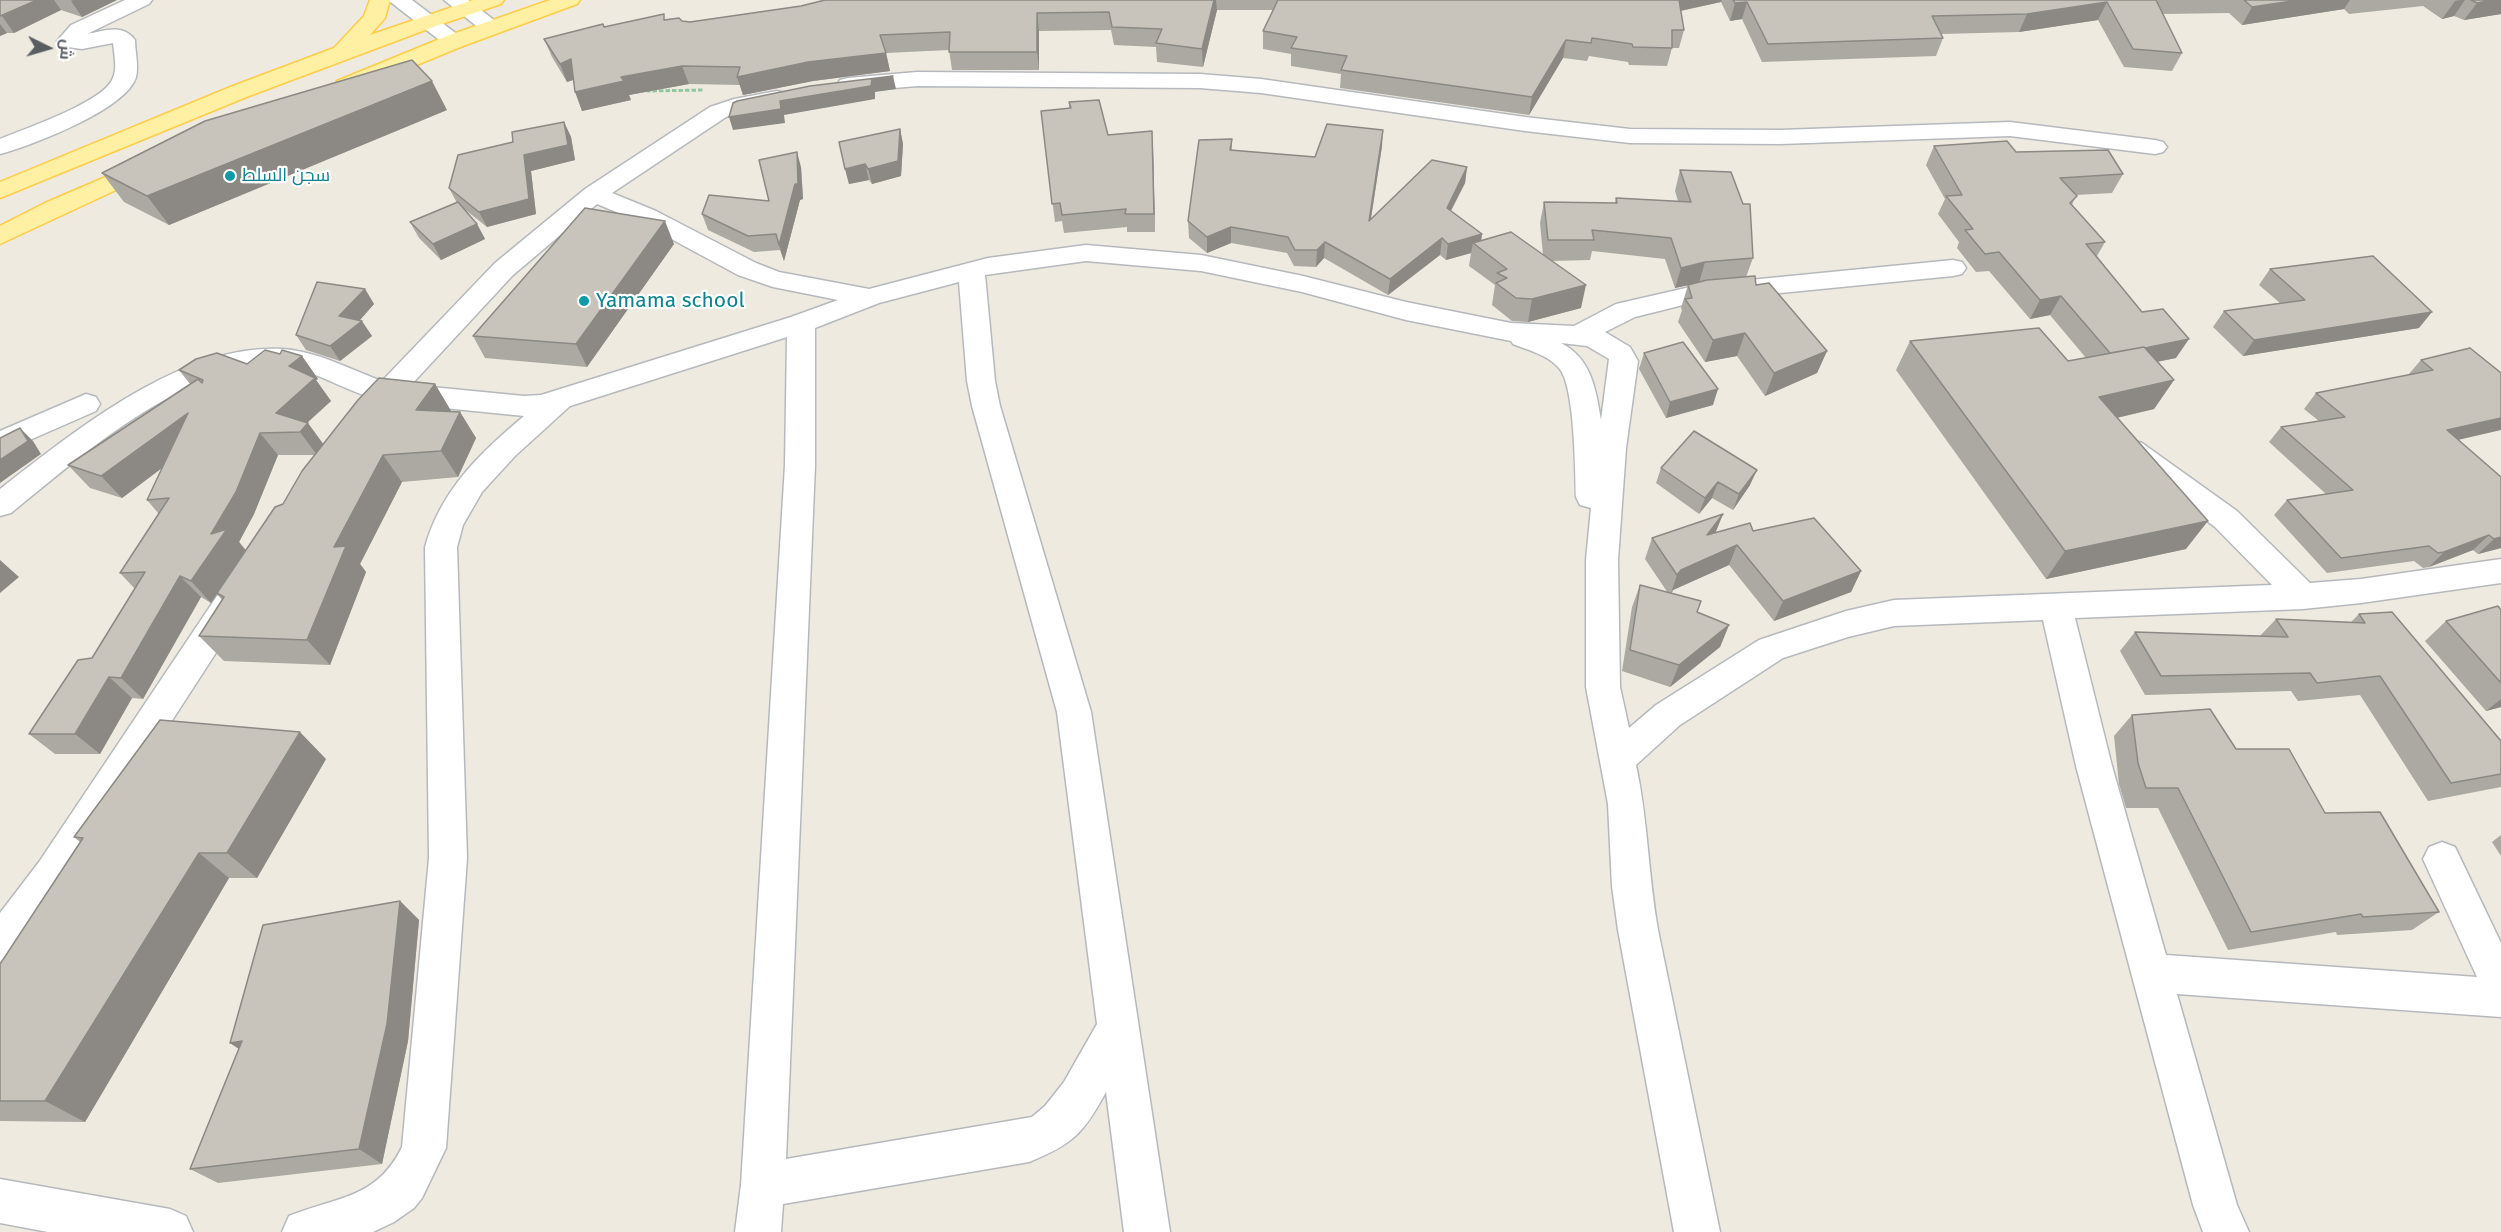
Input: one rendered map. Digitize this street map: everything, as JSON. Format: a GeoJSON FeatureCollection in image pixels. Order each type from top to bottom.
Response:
{"type":"FeatureCollection","features":[{"type":"Feature","properties":{"kind":"main road"},"geometry":{"type":"LineString","coordinates":[[341,54],[374,18],[380,0]]}},
{"type":"Feature","properties":{"kind":"main road"},"geometry":{"type":"LineString","coordinates":[[0,191],[182,115],[429,21],[460,4],[494,0]]}},
{"type":"Feature","properties":{"kind":"main road"},"geometry":{"type":"LineString","coordinates":[[321,96],[455,41],[570,0]]}},
{"type":"Feature","properties":{"kind":"main road"},"geometry":{"type":"LineString","coordinates":[[0,236],[54,208],[166,158]]}},
{"type":"Feature","properties":{"kind":"street"},"geometry":{"type":"LineString","coordinates":[[0,147],[99,104],[118,91],[127,70],[124,40],[115,35],[82,42],[68,41],[79,30],[142,0]]}},
{"type":"Feature","properties":{"kind":"street"},"geometry":{"type":"LineString","coordinates":[[398,0],[455,41]]}},
{"type":"Feature","properties":{"kind":"street"},"geometry":{"type":"LineString","coordinates":[[460,4],[492,27]]}},
{"type":"Feature","properties":{"kind":"street"},"geometry":{"type":"LineString","coordinates":[[357,428],[385,392],[504,269],[594,194],[703,121],[734,106],[813,91],[909,80],[1200,81],[1278,88],[1525,124],[1630,136],[1780,137],[2010,129],[2155,147]]}},
{"type":"Feature","properties":{"kind":"street"},"geometry":{"type":"LineString","coordinates":[[594,194],[647,216],[747,269],[773,279],[870,297]]}},
{"type":"Feature","properties":{"kind":"street"},"geometry":{"type":"LineString","coordinates":[[0,505],[52,464],[109,424],[182,380],[216,367],[250,360],[281,358],[308,363],[385,392],[524,406],[559,401],[801,324],[870,297],[1012,262],[1086,253],[1177,259],[1303,284],[1406,311],[1511,332],[1595,338],[1610,345],[1620,353],[1624,361],[1611,448],[1602,560],[1603,687],[1626,804],[1631,886],[1638,930],[1697,1232]]}},
{"type":"Feature","properties":{"kind":"street"},"geometry":{"type":"LineString","coordinates":[[1578,335],[1626,310],[1699,293],[1953,268]]}},
{"type":"Feature","properties":{"kind":"street"},"geometry":{"type":"LineString","coordinates":[[971,271],[981,381],[986,406],[1074,712],[1147,1232]]}},
{"type":"Feature","properties":{"kind":"street"},"geometry":{"type":"LineString","coordinates":[[758,1232],[763,1185],[800,465],[801,324]]}},
{"type":"Feature","properties":{"kind":"street"},"geometry":{"type":"LineString","coordinates":[[1511,332],[1558,353],[1569,361],[1582,384],[1594,528],[1602,560]]}},
{"type":"Feature","properties":{"kind":"street"},"geometry":{"type":"LineString","coordinates":[[305,1232],[345,1221],[398,1193],[407,1182],[424,1148],[448,858],[441,547],[443,530],[474,482],[559,401]]}},
{"type":"Feature","properties":{"kind":"street"},"geometry":{"type":"LineString","coordinates":[[0,443],[86,404]]}},
{"type":"Feature","properties":{"kind":"street"},"geometry":{"type":"LineString","coordinates":[[2127,447],[2226,519],[2303,596]]}},
{"type":"Feature","properties":{"kind":"street"},"geometry":{"type":"LineString","coordinates":[[1617,760],[1668,715],[1771,649],[1846,624],[1894,613],[2303,596],[2361,591],[2501,571]]}},
{"type":"Feature","properties":{"kind":"street"},"geometry":{"type":"LineString","coordinates":[[0,944],[52,874],[247,578]]}},
{"type":"Feature","properties":{"kind":"street"},"geometry":{"type":"LineString","coordinates":[[2361,591],[2383,617]]}},
{"type":"Feature","properties":{"kind":"street"},"geometry":{"type":"LineString","coordinates":[[2056,606],[2094,766],[2215,1204],[2226,1232]]}},
{"type":"Feature","properties":{"kind":"street"},"geometry":{"type":"LineString","coordinates":[[2442,859],[2501,986]]}},
{"type":"Feature","properties":{"kind":"street"},"geometry":{"type":"LineString","coordinates":[[2152,973],[2501,998]]}},
{"type":"Feature","properties":{"kind":"street"},"geometry":{"type":"LineString","coordinates":[[763,1185],[1029,1140],[1049,1131],[1064,1119],[1117,1028]]}},
{"type":"Feature","properties":{"kind":"street"},"geometry":{"type":"LineString","coordinates":[[0,1201],[170,1232]]}},
{"type":"Feature","properties":{"kind":"path"},"geometry":{"type":"LineString","coordinates":[[650,83],[648,91],[714,90],[720,99],[703,121]]}},
{"type":"Feature","properties":{"kind":"building"},"geometry":{"type":"Polygon","coordinates":[[[0,0],[37,0],[0,16],[0,0]]]}},
{"type":"Feature","properties":{"kind":"building"},"geometry":{"type":"Polygon","coordinates":[[[825,0],[1214,0],[1202,49],[1156,43],[1162,29],[1112,27],[1109,12],[1037,13],[1037,52],[949,52],[950,32],[880,35],[886,53],[808,62],[737,77],[740,67],[682,66],[621,77],[624,81],[575,92],[571,59],[560,64],[544,39],[603,24],[604,27],[664,14],[664,20],[679,18],[690,22],[801,6],[825,0]]]}},
{"type":"Feature","properties":{"kind":"building"},"geometry":{"type":"Polygon","coordinates":[[[1278,0],[1679,0],[1684,30],[1672,30],[1672,48],[1633,47],[1632,44],[1592,38],[1591,43],[1566,40],[1532,97],[1341,70],[1347,56],[1291,48],[1297,37],[1263,31],[1278,0]]]}},
{"type":"Feature","properties":{"kind":"building"},"geometry":{"type":"Polygon","coordinates":[[[1733,0],[2156,0],[2182,53],[2133,49],[2107,2],[2027,14],[1932,16],[1943,38],[1768,44],[1747,2],[1735,3],[1733,0]]]}},
{"type":"Feature","properties":{"kind":"building"},"geometry":{"type":"Polygon","coordinates":[[[2244,0],[2299,0],[2252,7],[2244,0]]]}},
{"type":"Feature","properties":{"kind":"building"},"geometry":{"type":"Polygon","coordinates":[[[2471,0],[2492,0],[2477,3],[2471,0]]]}},
{"type":"Feature","properties":{"kind":"building"},"geometry":{"type":"Polygon","coordinates":[[[412,60],[432,81],[147,196],[102,173],[205,121],[412,60]]]}},
{"type":"Feature","properties":{"kind":"building"},"geometry":{"type":"Polygon","coordinates":[[[893,76],[872,79],[871,86],[780,101],[781,109],[729,117],[733,103],[737,101],[810,86],[893,76]]]}},
{"type":"Feature","properties":{"kind":"building"},"geometry":{"type":"Polygon","coordinates":[[[1099,100],[1108,135],[1152,131],[1154,214],[1125,214],[1126,209],[1062,215],[1060,203],[1052,204],[1041,111],[1071,108],[1069,102],[1099,100]]]}},
{"type":"Feature","properties":{"kind":"building"},"geometry":{"type":"Polygon","coordinates":[[[564,122],[568,145],[524,155],[529,199],[479,212],[449,188],[458,155],[513,142],[512,132],[564,122]]]}},
{"type":"Feature","properties":{"kind":"building"},"geometry":{"type":"Polygon","coordinates":[[[1327,124],[1383,130],[1369,221],[1432,160],[1467,167],[1447,208],[1482,234],[1448,244],[1442,238],[1390,279],[1325,242],[1317,250],[1295,250],[1288,237],[1231,227],[1207,237],[1188,221],[1199,140],[1232,139],[1230,150],[1315,157],[1327,124]]]}},
{"type":"Feature","properties":{"kind":"building"},"geometry":{"type":"Polygon","coordinates":[[[900,129],[898,161],[868,169],[865,164],[845,169],[839,142],[900,129]]]}},
{"type":"Feature","properties":{"kind":"building"},"geometry":{"type":"Polygon","coordinates":[[[2007,141],[2016,152],[2108,150],[2123,174],[2060,178],[2077,196],[2070,203],[2105,242],[2086,244],[2142,312],[2163,309],[2189,339],[2110,353],[2061,296],[2040,300],[1999,252],[1985,254],[1965,230],[1973,229],[1946,196],[1962,195],[1934,146],[2007,141]]]}},
{"type":"Feature","properties":{"kind":"building"},"geometry":{"type":"Polygon","coordinates":[[[797,152],[798,184],[795,184],[779,245],[776,234],[748,236],[702,214],[709,195],[769,201],[759,160],[797,152]]]}},
{"type":"Feature","properties":{"kind":"building"},"geometry":{"type":"Polygon","coordinates":[[[1680,170],[1731,172],[1743,204],[1750,204],[1753,258],[1705,262],[1681,268],[1671,238],[1592,230],[1594,240],[1548,240],[1544,202],[1617,203],[1616,198],[1691,202],[1680,170]]]}},
{"type":"Feature","properties":{"kind":"building"},"geometry":{"type":"Polygon","coordinates":[[[458,202],[477,224],[433,244],[410,222],[458,202]]]}},
{"type":"Feature","properties":{"kind":"building"},"geometry":{"type":"Polygon","coordinates":[[[585,208],[665,221],[576,344],[473,336],[585,208]]]}},
{"type":"Feature","properties":{"kind":"building"},"geometry":{"type":"Polygon","coordinates":[[[1511,232],[1586,285],[1532,299],[1516,298],[1496,283],[1507,278],[1497,273],[1507,269],[1473,243],[1511,232]]]}},
{"type":"Feature","properties":{"kind":"building"},"geometry":{"type":"Polygon","coordinates":[[[2373,256],[2432,312],[2254,340],[2224,311],[2305,300],[2270,269],[2373,256]]]}},
{"type":"Feature","properties":{"kind":"building"},"geometry":{"type":"Polygon","coordinates":[[[1755,276],[1756,285],[1769,283],[1827,351],[1774,373],[1745,333],[1713,340],[1685,299],[1692,298],[1688,285],[1707,280],[1755,276]]]}},
{"type":"Feature","properties":{"kind":"building"},"geometry":{"type":"Polygon","coordinates":[[[317,282],[365,289],[339,316],[362,321],[330,346],[296,335],[317,282]]]}},
{"type":"Feature","properties":{"kind":"building"},"geometry":{"type":"Polygon","coordinates":[[[2039,328],[2068,361],[2144,347],[2174,380],[2099,397],[2208,521],[2065,551],[1910,341],[2039,328]]]}},
{"type":"Feature","properties":{"kind":"building"},"geometry":{"type":"Polygon","coordinates":[[[1683,342],[1718,389],[1670,402],[1644,353],[1683,342]]]}},
{"type":"Feature","properties":{"kind":"building"},"geometry":{"type":"Polygon","coordinates":[[[2470,348],[2501,373],[2501,418],[2447,430],[2501,477],[2501,537],[2494,539],[2489,535],[2438,553],[2429,546],[2341,558],[2287,500],[2353,490],[2281,427],[2345,417],[2316,393],[2433,370],[2421,360],[2470,348]]]}},
{"type":"Feature","properties":{"kind":"building"},"geometry":{"type":"Polygon","coordinates":[[[265,350],[280,354],[282,350],[302,356],[289,366],[315,378],[276,413],[308,423],[300,432],[260,433],[236,492],[211,534],[227,529],[191,581],[180,576],[121,678],[109,677],[75,734],[29,734],[78,660],[92,658],[145,572],[120,573],[169,498],[147,500],[188,413],[101,476],[68,465],[198,379],[202,383],[203,380],[179,370],[196,359],[217,353],[247,364],[265,350]]]}},
{"type":"Feature","properties":{"kind":"building"},"geometry":{"type":"Polygon","coordinates":[[[379,378],[435,384],[416,410],[460,412],[441,451],[383,455],[334,547],[346,546],[307,640],[199,636],[224,597],[217,593],[275,507],[283,504],[302,471],[358,400],[379,378]]]}},
{"type":"Feature","properties":{"kind":"building"},"geometry":{"type":"Polygon","coordinates":[[[20,428],[28,441],[0,460],[0,438],[20,428]]]}},
{"type":"Feature","properties":{"kind":"building"},"geometry":{"type":"Polygon","coordinates":[[[1694,431],[1757,470],[1739,494],[1718,482],[1705,498],[1661,468],[1694,431]]]}},
{"type":"Feature","properties":{"kind":"building"},"geometry":{"type":"Polygon","coordinates":[[[1723,514],[1707,535],[1750,523],[1753,531],[1814,518],[1861,571],[1783,601],[1737,545],[1681,570],[1677,575],[1652,538],[1723,514]]]}},
{"type":"Feature","properties":{"kind":"building"},"geometry":{"type":"Polygon","coordinates":[[[1640,585],[1701,601],[1697,612],[1729,625],[1679,665],[1630,650],[1640,585]]]}},
{"type":"Feature","properties":{"kind":"building"},"geometry":{"type":"Polygon","coordinates":[[[2498,606],[2501,610],[2501,683],[2446,621],[2498,606]]]}},
{"type":"Feature","properties":{"kind":"building"},"geometry":{"type":"Polygon","coordinates":[[[2392,612],[2501,741],[2501,774],[2451,783],[2380,676],[2317,683],[2310,673],[2161,676],[2135,632],[2288,637],[2276,619],[2365,623],[2359,614],[2392,612]]]}},
{"type":"Feature","properties":{"kind":"building"},"geometry":{"type":"Polygon","coordinates":[[[2210,709],[2236,749],[2289,749],[2325,813],[2380,812],[2439,912],[2363,917],[2361,914],[2251,932],[2178,788],[2146,788],[2138,763],[2132,715],[2210,709]]]}},
{"type":"Feature","properties":{"kind":"building"},"geometry":{"type":"Polygon","coordinates":[[[160,720],[300,732],[227,853],[199,853],[45,1101],[0,1101],[0,964],[83,838],[74,837],[160,720]]]}},
{"type":"Feature","properties":{"kind":"building"},"geometry":{"type":"Polygon","coordinates":[[[400,901],[387,1024],[359,1149],[190,1169],[242,1041],[230,1043],[263,925],[400,901]]]}},
{"type":"Feature","properties":{"kind":"place","name":"سجن السلط"},"geometry":{"type":"Point","coordinates":[230,176]}},
{"type":"Feature","properties":{"kind":"place","name":"Yamama school"},"geometry":{"type":"Point","coordinates":[584,301]}}]}
